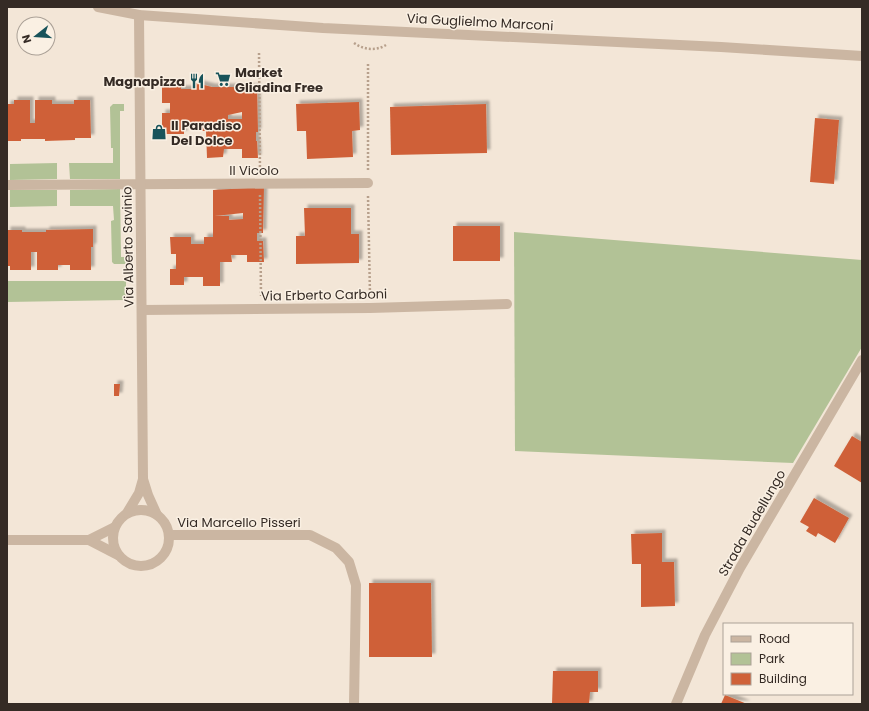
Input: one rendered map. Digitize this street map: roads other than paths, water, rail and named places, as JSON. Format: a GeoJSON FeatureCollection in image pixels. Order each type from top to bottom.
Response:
{"type":"FeatureCollection","features":[{"type":"Feature","properties":{"kind":"street","name":"Via Guglielmo Marconi"},"geometry":{"type":"LineString","coordinates":[[98,7],[139,15],[323,28],[683,45],[862,56]]}},
{"type":"Feature","properties":{"kind":"street","name":"Via Alberto Savinio"},"geometry":{"type":"LineString","coordinates":[[139,15],[143,479]]}},
{"type":"Feature","properties":{"kind":"street","name":"Il Vicolo"},"geometry":{"type":"LineString","coordinates":[[7,185],[368,183]]}},
{"type":"Feature","properties":{"kind":"street","name":"Via Erberto Carboni"},"geometry":{"type":"LineString","coordinates":[[142,310],[370,308],[507,304]]}},
{"type":"Feature","properties":{"kind":"street","name":"Strada Budellungo"},"geometry":{"type":"LineString","coordinates":[[676,704],[705,635],[740,568],[862,360]]}},
{"type":"Feature","properties":{"kind":"street"},"geometry":{"type":"LineString","coordinates":[[118,555],[114,546],[113,536],[115,527],[120,519],[127,513],[139,493],[143,479]]}},
{"type":"Feature","properties":{"kind":"street","name":"Via Marcello Pisseri"},"geometry":{"type":"LineString","coordinates":[[89,540],[118,555],[133,566],[142,567],[152,565],[160,560],[166,553],[169,544],[169,535],[167,526],[162,518],[157,515],[143,479]]}},
{"type":"Feature","properties":{"kind":"street"},"geometry":{"type":"LineString","coordinates":[[127,513],[136,510],[146,510],[157,515]]}},
{"type":"Feature","properties":{"kind":"street"},"geometry":{"type":"LineString","coordinates":[[7,540],[89,540],[115,527]]}},
{"type":"Feature","properties":{"kind":"street","name":"Via Marcello Pisseri"},"geometry":{"type":"LineString","coordinates":[[169,535],[310,534],[336,548],[349,562],[356,585],[354,704]]}},
{"type":"Feature","properties":{"kind":"place","name":"Market Gliadina Free"},"geometry":{"type":"Point","coordinates":[223,79]}},
{"type":"Feature","properties":{"kind":"place","name":"Magnapizza"},"geometry":{"type":"Point","coordinates":[197,81]}},
{"type":"Feature","properties":{"kind":"place","name":"Il Paradiso Del Dolce"},"geometry":{"type":"Point","coordinates":[159,132]}}]}
